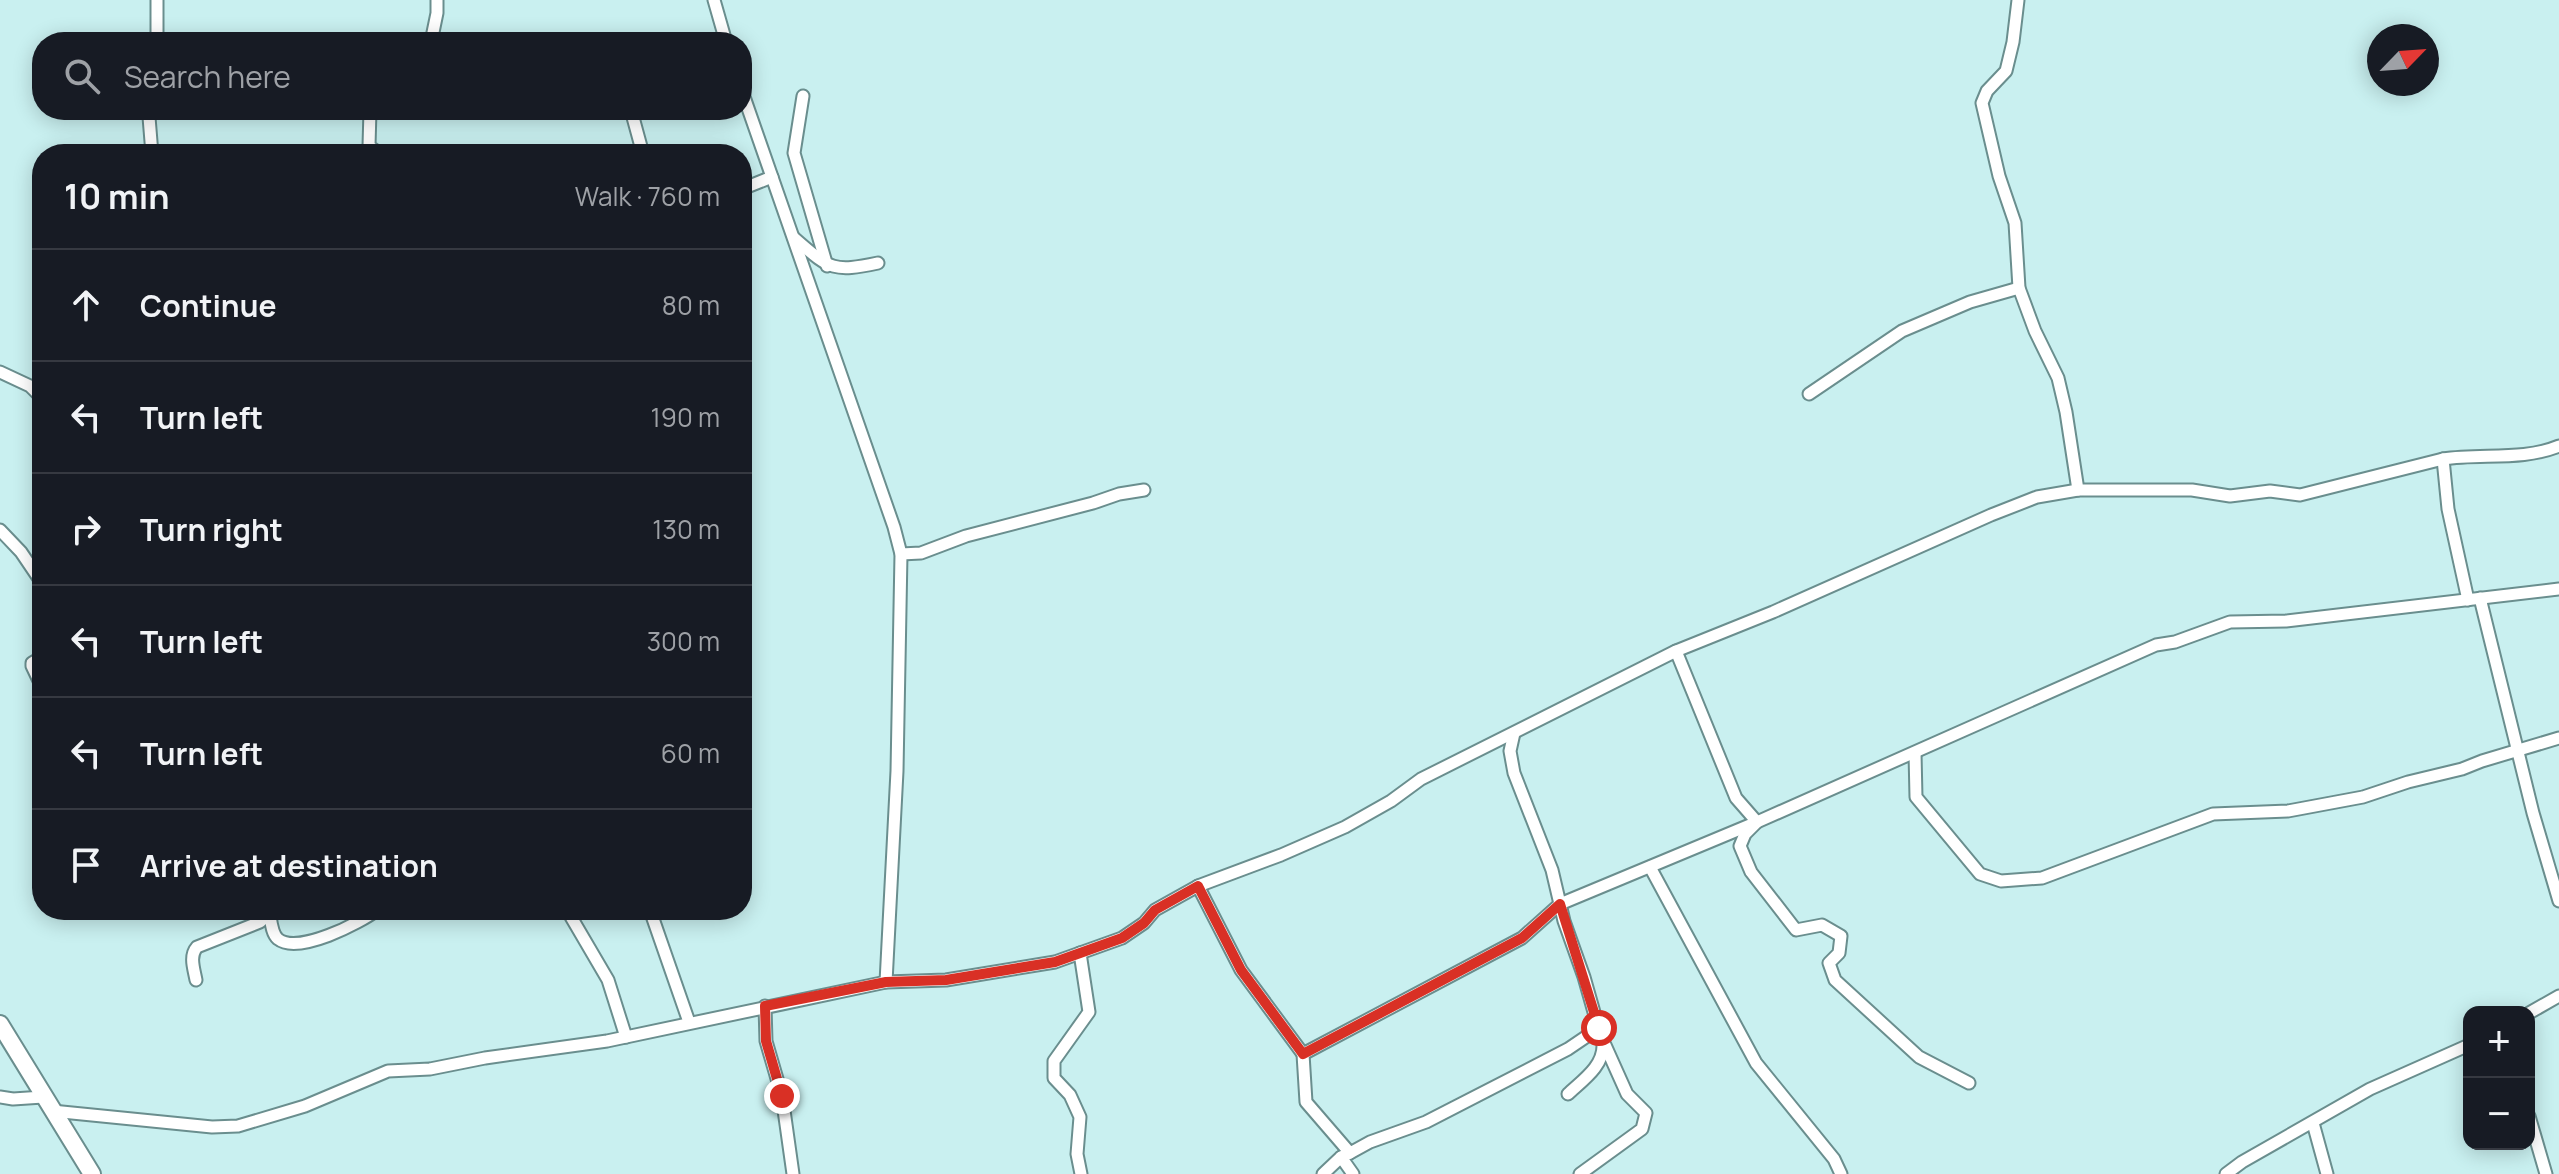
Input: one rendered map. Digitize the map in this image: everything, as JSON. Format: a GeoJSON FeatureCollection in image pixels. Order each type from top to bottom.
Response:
{"type":"FeatureCollection","features":[{"type":"Feature","properties":{"kind":"street"},"geometry":{"type":"LineString","coordinates":[[157,0],[157,32]]}},
{"type":"Feature","properties":{"kind":"street"},"geometry":{"type":"LineString","coordinates":[[432,32],[437,0]]}},
{"type":"Feature","properties":{"kind":"street"},"geometry":{"type":"LineString","coordinates":[[714,0],[723,32]]}},
{"type":"Feature","properties":{"kind":"street"},"geometry":{"type":"LineString","coordinates":[[2018,0],[2008,67],[1987,91],[1982,103],[1999,176],[2015,223],[2019,288],[2035,331],[2058,378],[2078,490]]}},
{"type":"Feature","properties":{"kind":"street"},"geometry":{"type":"LineString","coordinates":[[803,96],[794,153],[827,266]]}},
{"type":"Feature","properties":{"kind":"street"},"geometry":{"type":"LineString","coordinates":[[149,120],[151,144]]}},
{"type":"Feature","properties":{"kind":"street"},"geometry":{"type":"LineString","coordinates":[[369,144],[370,120]]}},
{"type":"Feature","properties":{"kind":"street"},"geometry":{"type":"LineString","coordinates":[[634,120],[640,144]]}},
{"type":"Feature","properties":{"kind":"street"},"geometry":{"type":"LineString","coordinates":[[752,120],[901,554],[897,771],[886,982]]}},
{"type":"Feature","properties":{"kind":"street"},"geometry":{"type":"LineString","coordinates":[[752,185],[772,177]]}},
{"type":"Feature","properties":{"kind":"street"},"geometry":{"type":"LineString","coordinates":[[793,238],[827,266],[848,269],[878,263]]}},
{"type":"Feature","properties":{"kind":"street"},"geometry":{"type":"LineString","coordinates":[[1809,394],[1902,331],[1970,302],[2019,288]]}},
{"type":"Feature","properties":{"kind":"street"},"geometry":{"type":"LineString","coordinates":[[0,372],[32,388]]}},
{"type":"Feature","properties":{"kind":"street"},"geometry":{"type":"LineString","coordinates":[[0,1097],[212,1127],[238,1126],[305,1106],[388,1071],[430,1069],[626,1037],[886,982],[946,980],[1055,962],[1122,938],[1144,923],[1155,910],[1198,886],[1345,827],[1391,801],[1421,779],[1676,651],[2037,497],[2078,490],[2178,489],[2230,496],[2270,491],[2300,495],[2443,459],[2539,452],[2559,446]]}},
{"type":"Feature","properties":{"kind":"street"},"geometry":{"type":"LineString","coordinates":[[2443,459],[2448,509],[2520,749],[2533,813],[2553,860],[2559,901]]}},
{"type":"Feature","properties":{"kind":"street"},"geometry":{"type":"LineString","coordinates":[[901,554],[921,553],[1005,525],[1144,490]]}},
{"type":"Feature","properties":{"kind":"street"},"geometry":{"type":"LineString","coordinates":[[0,530],[32,568]]}},
{"type":"Feature","properties":{"kind":"street"},"geometry":{"type":"LineString","coordinates":[[1303,1054],[1522,938],[1560,904],[1757,822],[2156,645],[2175,642],[2230,622],[2286,621],[2559,589]]}},
{"type":"Feature","properties":{"kind":"street"},"geometry":{"type":"LineString","coordinates":[[1676,651],[1736,798],[1757,822]]}},
{"type":"Feature","properties":{"kind":"street"},"geometry":{"type":"LineString","coordinates":[[1514,733],[1510,751],[1514,773],[1542,842],[1600,1032],[1627,1094],[1646,1113],[1642,1129],[1580,1174]]}},
{"type":"Feature","properties":{"kind":"street"},"geometry":{"type":"LineString","coordinates":[[1915,753],[1916,797],[1980,874],[2001,881],[2042,878],[2213,814],[2288,811],[2363,797],[2559,738]]}},
{"type":"Feature","properties":{"kind":"street"},"geometry":{"type":"LineString","coordinates":[[1496,742],[1510,751]]}},
{"type":"Feature","properties":{"kind":"street"},"geometry":{"type":"LineString","coordinates":[[1757,822],[1745,834],[1740,846],[1748,866],[1796,930],[1822,925],[1841,936],[1839,953],[1829,963],[1835,980],[1919,1057],[1969,1083]]}},
{"type":"Feature","properties":{"kind":"street"},"geometry":{"type":"LineString","coordinates":[[1650,867],[1756,1063],[1834,1159],[1841,1174]]}},
{"type":"Feature","properties":{"kind":"street"},"geometry":{"type":"LineString","coordinates":[[1198,886],[1241,970],[1303,1054],[1306,1102],[1345,1155],[1353,1174]]}},
{"type":"Feature","properties":{"kind":"street"},"geometry":{"type":"LineString","coordinates":[[271,920],[276,938],[285,942],[303,942],[337,933],[360,920]]}},
{"type":"Feature","properties":{"kind":"street"},"geometry":{"type":"LineString","coordinates":[[573,920],[608,980],[626,1037]]}},
{"type":"Feature","properties":{"kind":"street"},"geometry":{"type":"LineString","coordinates":[[653,920],[689,1022]]}},
{"type":"Feature","properties":{"kind":"street"},"geometry":{"type":"LineString","coordinates":[[196,980],[193,951],[197,947],[260,922],[272,929]]}},
{"type":"Feature","properties":{"kind":"street"},"geometry":{"type":"LineString","coordinates":[[1080,953],[1089,1012],[1054,1061],[1054,1078],[1070,1095],[1080,1117],[1077,1154],[1081,1174]]}},
{"type":"Feature","properties":{"kind":"street"},"geometry":{"type":"LineString","coordinates":[[2535,1010],[2559,996]]}},
{"type":"Feature","properties":{"kind":"street"},"geometry":{"type":"LineString","coordinates":[[765,1006],[766,1041],[782,1096],[793,1174]]}},
{"type":"Feature","properties":{"kind":"street"},"geometry":{"type":"LineString","coordinates":[[0,1024],[92,1174]]}},
{"type":"Feature","properties":{"kind":"street"},"geometry":{"type":"LineString","coordinates":[[1568,1094],[1599,1063],[1603,1055],[1600,1032]]}},
{"type":"Feature","properties":{"kind":"street"},"geometry":{"type":"LineString","coordinates":[[1323,1174],[1345,1155],[1370,1142],[1426,1122],[1600,1032]]}},
{"type":"Feature","properties":{"kind":"street"},"geometry":{"type":"LineString","coordinates":[[2226,1174],[2388,1080],[2463,1048]]}},
{"type":"Feature","properties":{"kind":"street"},"geometry":{"type":"LineString","coordinates":[[2313,1123],[2327,1174]]}},
{"type":"Feature","properties":{"kind":"street"},"geometry":{"type":"LineString","coordinates":[[2535,1136],[2546,1174]]}},
{"type":"Feature","properties":{"kind":"route"},"geometry":{"type":"LineString","coordinates":[[782,1096],[766,1041],[765,1006],[886,982],[946,980],[1055,962],[1122,938],[1144,923],[1155,910],[1198,886],[1241,970],[1303,1054],[1522,938],[1560,904],[1599,1028]]}}]}
